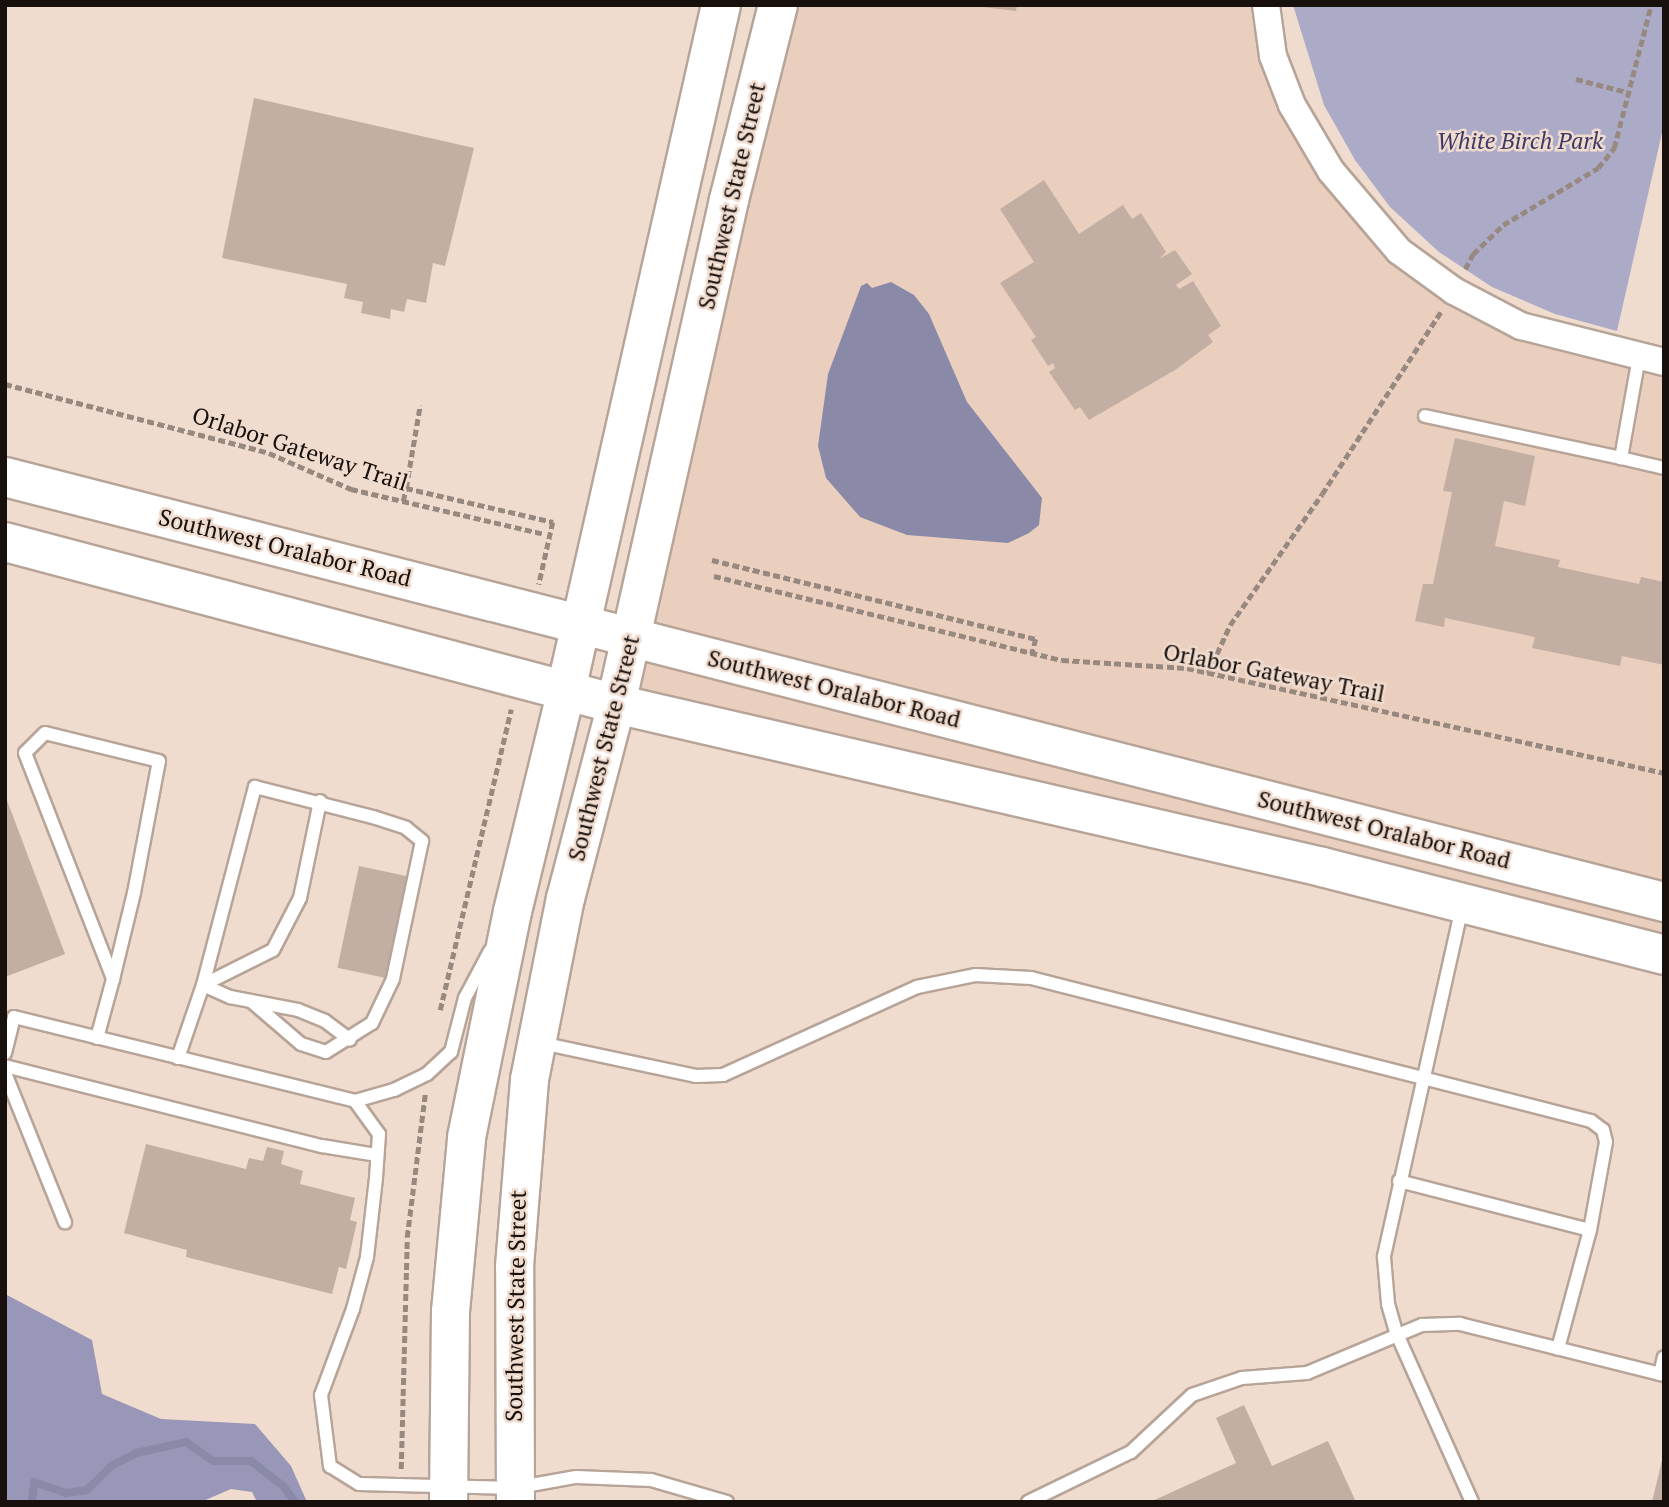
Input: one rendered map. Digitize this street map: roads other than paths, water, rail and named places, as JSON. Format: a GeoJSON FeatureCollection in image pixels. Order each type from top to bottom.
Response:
{"type":"FeatureCollection","features":[{"type":"Feature","properties":{"kind":"main road"},"geometry":{"type":"LineString","coordinates":[[448,1493],[447,1373],[460,1183],[512,911],[566,690],[579,622],[720,5]]}},
{"type":"Feature","properties":{"kind":"main road","name":"Southwest State Street"},"geometry":{"type":"LineString","coordinates":[[514,1495],[514,1266],[534,1041],[565,898],[617,704],[729,200],[778,5]]}},
{"type":"Feature","properties":{"kind":"main road","name":"Southwest Oralabor Road"},"geometry":{"type":"LineString","coordinates":[[5,477],[1664,902]]}},
{"type":"Feature","properties":{"kind":"main road"},"geometry":{"type":"LineString","coordinates":[[5,542],[617,704],[1463,904],[1664,955]]}},
{"type":"Feature","properties":{"kind":"street"},"geometry":{"type":"LineString","coordinates":[[1266,5],[1273,56],[1292,105],[1331,171],[1399,251],[1454,291],[1552,337],[1651,360]]}},
{"type":"Feature","properties":{"kind":"lane"},"geometry":{"type":"LineString","coordinates":[[1620,458],[1651,360]]}},
{"type":"Feature","properties":{"kind":"lane"},"geometry":{"type":"LineString","coordinates":[[1425,416],[1664,468]]}},
{"type":"Feature","properties":{"kind":"lane"},"geometry":{"type":"LineString","coordinates":[[97,1038],[113,979],[134,893],[159,761],[45,733],[25,753],[113,979]]}},
{"type":"Feature","properties":{"kind":"lane"},"geometry":{"type":"LineString","coordinates":[[178,1058],[203,985],[255,787],[320,801],[406,828],[422,841],[393,979],[372,1023],[350,1040],[326,1052],[300,1044],[251,1001]]}},
{"type":"Feature","properties":{"kind":"lane"},"geometry":{"type":"LineString","coordinates":[[203,985],[272,950],[300,898],[320,801]]}},
{"type":"Feature","properties":{"kind":"lane"},"geometry":{"type":"LineString","coordinates":[[1463,904],[1384,1257],[1388,1304],[1396,1332],[1472,1502]]}},
{"type":"Feature","properties":{"kind":"lane"},"geometry":{"type":"LineString","coordinates":[[5,1053],[14,1017],[355,1101],[394,1090],[427,1074],[451,1052],[465,998],[512,911]]}},
{"type":"Feature","properties":{"kind":"lane"},"geometry":{"type":"LineString","coordinates":[[534,1041],[696,1076],[723,1074],[917,986],[975,975],[1043,980],[1591,1121],[1603,1130],[1605,1154],[1590,1230],[1558,1349]]}},
{"type":"Feature","properties":{"kind":"lane"},"geometry":{"type":"LineString","coordinates":[[203,985],[251,1001],[299,1010],[325,1021],[350,1040]]}},
{"type":"Feature","properties":{"kind":"lane"},"geometry":{"type":"LineString","coordinates":[[5,1066],[322,1146],[377,1155]]}},
{"type":"Feature","properties":{"kind":"lane"},"geometry":{"type":"LineString","coordinates":[[5,1073],[65,1222]]}},
{"type":"Feature","properties":{"kind":"lane"},"geometry":{"type":"LineString","coordinates":[[355,1101],[379,1134],[367,1257],[353,1309],[327,1370],[321,1395],[322,1424],[330,1465],[359,1484],[401,1482],[448,1493],[514,1495],[576,1477],[651,1480],[727,1502]]}},
{"type":"Feature","properties":{"kind":"lane"},"geometry":{"type":"LineString","coordinates":[[1399,1181],[1590,1230]]}},
{"type":"Feature","properties":{"kind":"lane"},"geometry":{"type":"LineString","coordinates":[[1028,1502],[1131,1452],[1192,1395],[1241,1378],[1307,1373],[1396,1332],[1422,1325],[1460,1324],[1662,1375],[1664,1357]]}},
{"type":"Feature","properties":{"kind":"waterway"},"geometry":{"type":"LineString","coordinates":[[32,1502],[34,1482],[66,1493],[87,1490],[111,1466],[136,1453],[186,1442],[213,1461],[251,1461],[283,1486],[295,1502]]}},
{"type":"Feature","properties":{"kind":"park label","name":"White Birch Park"},"geometry":{"type":"Point","coordinates":[1520,141]}}]}
